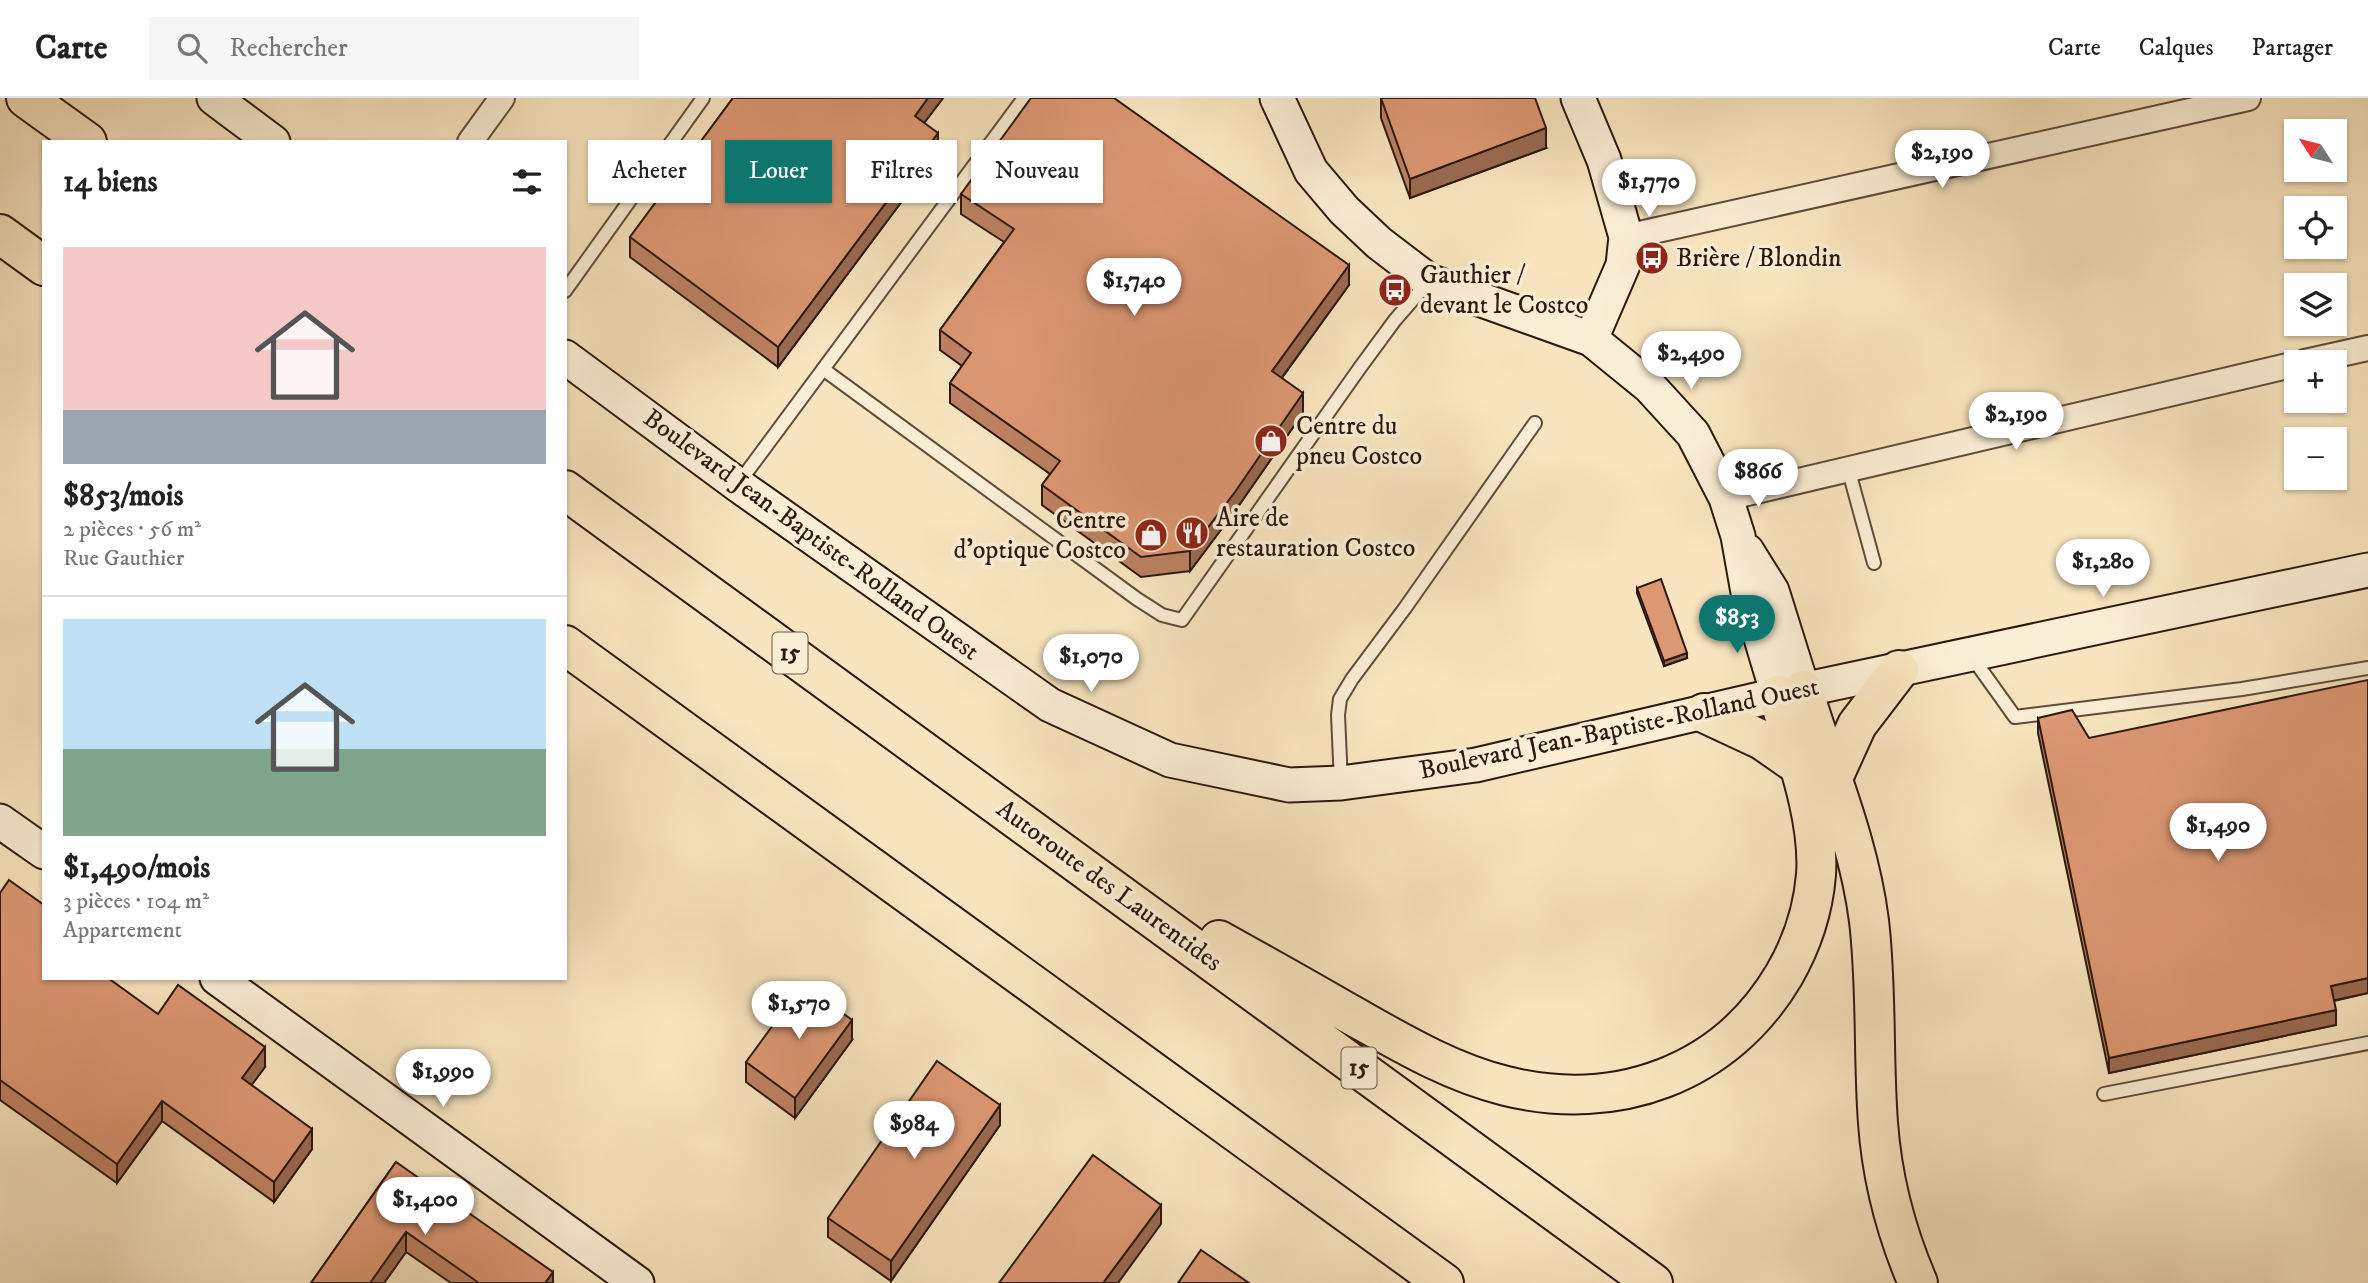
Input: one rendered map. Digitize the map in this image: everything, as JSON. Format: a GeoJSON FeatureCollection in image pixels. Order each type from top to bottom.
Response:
{"type":"FeatureCollection","features":[{"type":"Feature","properties":{"kind":"highway"},"geometry":{"type":"LineString","coordinates":[[26,98],[83,140]]}},
{"type":"Feature","properties":{"kind":"highway"},"geometry":{"type":"LineString","coordinates":[[0,234],[42,265]]}},
{"type":"Feature","properties":{"kind":"highway","name":"Autoroute des Laurentides"},"geometry":{"type":"LineString","coordinates":[[567,491],[1653,1283]]}},
{"type":"Feature","properties":{"kind":"highway"},"geometry":{"type":"LineString","coordinates":[[567,646],[1444,1283]]}},
{"type":"Feature","properties":{"kind":"highway"},"geometry":{"type":"LineString","coordinates":[[1833,778],[1857,725],[1899,670]]}},
{"type":"Feature","properties":{"kind":"highway"},"geometry":{"type":"LineString","coordinates":[[1065,853],[1391,1038],[1441,1063],[1484,1080],[1553,1094],[1597,1094],[1654,1082],[1701,1060],[1734,1035],[1777,986],[1802,938],[1812,905],[1816,874],[1813,828],[1798,765],[1791,693]]}},
{"type":"Feature","properties":{"kind":"highway"},"geometry":{"type":"LineString","coordinates":[[1791,693],[1833,778],[1858,863],[1873,960],[1878,1123],[1884,1173],[1895,1217],[1918,1283]]}},
{"type":"Feature","properties":{"kind":"highway"},"geometry":{"type":"LineString","coordinates":[[1704,713],[1769,744],[1798,765]]}},
{"type":"Feature","properties":{"kind":"street"},"geometry":{"type":"LineString","coordinates":[[214,98],[271,140]]}},
{"type":"Feature","properties":{"kind":"street"},"geometry":{"type":"LineString","coordinates":[[471,140],[502,98]]}},
{"type":"Feature","properties":{"kind":"street"},"geometry":{"type":"LineString","coordinates":[[1277,98],[1311,170],[1344,210],[1379,243],[1429,281],[1591,339],[1650,387],[1693,433],[1726,498],[1738,537],[1749,598],[1791,693]]}},
{"type":"Feature","properties":{"kind":"street"},"geometry":{"type":"LineString","coordinates":[[1578,98],[1604,160],[1626,237],[1623,265],[1591,339]]}},
{"type":"Feature","properties":{"kind":"street"},"geometry":{"type":"LineString","coordinates":[[1626,237],[2248,98]]}},
{"type":"Feature","properties":{"kind":"street"},"geometry":{"type":"LineString","coordinates":[[2347,353],[2368,348]]}},
{"type":"Feature","properties":{"kind":"street","name":"Boulevard Jean-Baptiste-Rolland Ouest"},"geometry":{"type":"LineString","coordinates":[[567,358],[738,485],[1050,705],[1170,760],[1289,785],[1341,783],[1476,765],[1791,693],[2368,570]]}},
{"type":"Feature","properties":{"kind":"street"},"geometry":{"type":"LineString","coordinates":[[1726,498],[2284,367]]}},
{"type":"Feature","properties":{"kind":"street"},"geometry":{"type":"LineString","coordinates":[[2318,580],[2368,586]]}},
{"type":"Feature","properties":{"kind":"street"},"geometry":{"type":"LineString","coordinates":[[0,821],[42,851]]}},
{"type":"Feature","properties":{"kind":"street"},"geometry":{"type":"LineString","coordinates":[[220,980],[637,1283]]}},
{"type":"Feature","properties":{"kind":"lane"},"geometry":{"type":"LineString","coordinates":[[567,288],[703,98]]}},
{"type":"Feature","properties":{"kind":"lane"},"geometry":{"type":"LineString","coordinates":[[738,485],[1024,98]]}},
{"type":"Feature","properties":{"kind":"lane"},"geometry":{"type":"LineString","coordinates":[[823,369],[1137,599],[1162,615],[1182,620],[1359,369],[1395,320],[1429,281]]}},
{"type":"Feature","properties":{"kind":"lane"},"geometry":{"type":"LineString","coordinates":[[1341,783],[1338,715],[1340,699],[1535,423]]}},
{"type":"Feature","properties":{"kind":"lane"},"geometry":{"type":"LineString","coordinates":[[1848,468],[1874,563]]}},
{"type":"Feature","properties":{"kind":"lane"},"geometry":{"type":"LineString","coordinates":[[1970,655],[2015,717],[2242,689],[2368,668]]}},
{"type":"Feature","properties":{"kind":"lane"},"geometry":{"type":"LineString","coordinates":[[2104,1094],[2368,1043]]}},
{"type":"Feature","properties":{"kind":"building"},"geometry":{"type":"Polygon","coordinates":[[[733,98],[928,98],[915,116],[938,133],[933,140],[846,140],[846,203],[886,203],[778,347],[630,237],[655,203],[711,203],[711,140],[702,140],[733,98]]]}},
{"type":"Feature","properties":{"kind":"building"},"geometry":{"type":"Polygon","coordinates":[[[1031,98],[1114,98],[1349,265],[1272,371],[1303,393],[1235,492],[1190,551],[1141,557],[1042,485],[1060,461],[950,383],[971,353],[940,330],[1014,229],[975,203],[1103,203],[1103,140],[1000,140],[1031,98]]]}},
{"type":"Feature","properties":{"kind":"building"},"geometry":{"type":"Polygon","coordinates":[[[1381,98],[1535,98],[1546,128],[1410,179],[1381,98]]]}},
{"type":"Feature","properties":{"kind":"building"},"geometry":{"type":"Polygon","coordinates":[[[971,180],[971,201],[961,194],[971,180]]]}},
{"type":"Feature","properties":{"kind":"building"},"geometry":{"type":"Polygon","coordinates":[[[1661,579],[1687,653],[1664,661],[1637,588],[1661,579]]]}},
{"type":"Feature","properties":{"kind":"building"},"geometry":{"type":"Polygon","coordinates":[[[2368,680],[2368,978],[2331,986],[2336,1010],[2109,1058],[2038,718],[2072,710],[2089,738],[2368,680]]]}},
{"type":"Feature","properties":{"kind":"building"},"geometry":{"type":"Polygon","coordinates":[[[9,880],[42,904],[42,980],[111,980],[158,1014],[178,985],[265,1047],[242,1078],[312,1129],[274,1182],[162,1101],[117,1164],[0,1080],[0,893],[9,880]]]}},
{"type":"Feature","properties":{"kind":"building"},"geometry":{"type":"Polygon","coordinates":[[[803,984],[852,1020],[795,1098],[746,1062],[803,984]]]}},
{"type":"Feature","properties":{"kind":"building"},"geometry":{"type":"Polygon","coordinates":[[[937,1061],[1000,1105],[891,1261],[828,1218],[937,1061]]]}},
{"type":"Feature","properties":{"kind":"building"},"geometry":{"type":"Polygon","coordinates":[[[1093,1155],[1161,1205],[1103,1283],[999,1283],[1093,1155]]]}},
{"type":"Feature","properties":{"kind":"building"},"geometry":{"type":"Polygon","coordinates":[[[396,1162],[553,1272],[545,1283],[479,1283],[406,1232],[370,1283],[311,1283],[396,1162]]]}},
{"type":"Feature","properties":{"kind":"building"},"geometry":{"type":"Polygon","coordinates":[[[1201,1250],[1249,1283],[1178,1283],[1201,1250]]]}},
{"type":"Feature","properties":{"kind":"place","name":"Brière / Blondin"},"geometry":{"type":"Point","coordinates":[1652,258]}},
{"type":"Feature","properties":{"kind":"place","name":"Gauthier / devant le Costco"},"geometry":{"type":"Point","coordinates":[1395,290]}},
{"type":"Feature","properties":{"kind":"place","name":"Centre du pneu Costco"},"geometry":{"type":"Point","coordinates":[1271,441]}},
{"type":"Feature","properties":{"kind":"place","name":"Aire de restauration Costco"},"geometry":{"type":"Point","coordinates":[1192,533]}},
{"type":"Feature","properties":{"kind":"place","name":"Centre d'optique Costco"},"geometry":{"type":"Point","coordinates":[1151,535]}}]}
